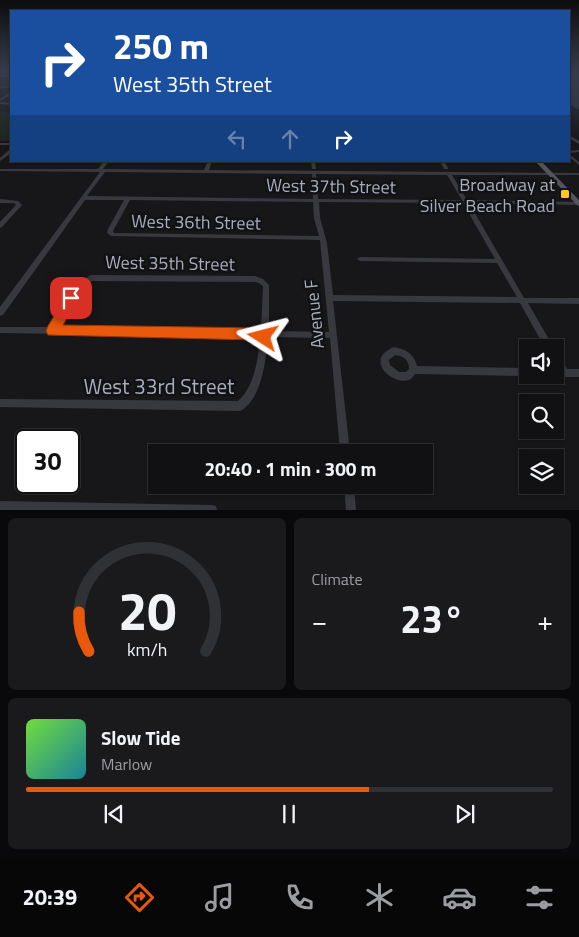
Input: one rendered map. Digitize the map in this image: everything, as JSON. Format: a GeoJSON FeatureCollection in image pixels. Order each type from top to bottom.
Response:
{"type":"FeatureCollection","features":[{"type":"Feature","properties":{"kind":"main road"},"geometry":{"type":"LineString","coordinates":[[539,162],[578,202]]}},
{"type":"Feature","properties":{"kind":"street"},"geometry":{"type":"LineString","coordinates":[[0,160],[10,152]]}},
{"type":"Feature","properties":{"kind":"street"},"geometry":{"type":"LineString","coordinates":[[570,154],[579,164]]}},
{"type":"Feature","properties":{"kind":"street"},"geometry":{"type":"LineString","coordinates":[[0,313],[84,198],[106,162]]}},
{"type":"Feature","properties":{"kind":"street"},"geometry":{"type":"LineString","coordinates":[[206,172],[210,162]]}},
{"type":"Feature","properties":{"kind":"street","name":"Avenue F"},"geometry":{"type":"LineString","coordinates":[[314,162],[317,218],[322,238],[344,444]]}},
{"type":"Feature","properties":{"kind":"street"},"geometry":{"type":"LineString","coordinates":[[442,162],[545,339]]}},
{"type":"Feature","properties":{"kind":"street"},"geometry":{"type":"LineString","coordinates":[[0,170],[206,172],[314,170],[579,174]]}},
{"type":"Feature","properties":{"kind":"street","name":"West 37th Street"},"geometry":{"type":"LineString","coordinates":[[84,198],[578,202]]}},
{"type":"Feature","properties":{"kind":"street","name":"West 36th Street"},"geometry":{"type":"LineString","coordinates":[[128,198],[111,229],[113,235],[322,238]]}},
{"type":"Feature","properties":{"kind":"street"},"geometry":{"type":"LineString","coordinates":[[0,202],[19,204],[0,226]]}},
{"type":"Feature","properties":{"kind":"street"},"geometry":{"type":"LineString","coordinates":[[360,259],[500,261]]}},
{"type":"Feature","properties":{"kind":"street","name":"West 35th Street"},"geometry":{"type":"LineString","coordinates":[[53,331],[78,286],[91,278],[255,279],[264,283],[266,288],[263,334]]}},
{"type":"Feature","properties":{"kind":"street"},"geometry":{"type":"LineString","coordinates":[[329,298],[579,301]]}},
{"type":"Feature","properties":{"kind":"street"},"geometry":{"type":"LineString","coordinates":[[0,330],[333,335]]}},
{"type":"Feature","properties":{"kind":"street","name":"West 33rd Street"},"geometry":{"type":"LineString","coordinates":[[0,403],[240,406],[249,400],[257,381],[263,334]]}},
{"type":"Feature","properties":{"kind":"street"},"geometry":{"type":"LineString","coordinates":[[414,370],[519,372]]}},
{"type":"Feature","properties":{"kind":"street"},"geometry":{"type":"LineString","coordinates":[[565,373],[579,373]]}},
{"type":"Feature","properties":{"kind":"street"},"geometry":{"type":"LineString","coordinates":[[350,494],[351,510]]}},
{"type":"Feature","properties":{"kind":"street"},"geometry":{"type":"LineString","coordinates":[[0,506],[212,510]]}},
{"type":"Feature","properties":{"kind":"shaded area"},"geometry":{"type":"Polygon","coordinates":[[[570,95],[579,95],[579,110],[570,105],[570,95]]]}},
{"type":"Feature","properties":{"kind":"shaded area"},"geometry":{"type":"Polygon","coordinates":[[[0,111],[10,112],[10,141],[0,141],[0,111]]]}},
{"type":"Feature","properties":{"kind":"place","name":"Broadway at Silver Beach Road"},"geometry":{"type":"Point","coordinates":[565,194]}},
{"type":"Feature","properties":{"kind":"route"},"geometry":{"type":"LineString","coordinates":[[71,298],[53,331],[263,334],[263,337]]}}]}
